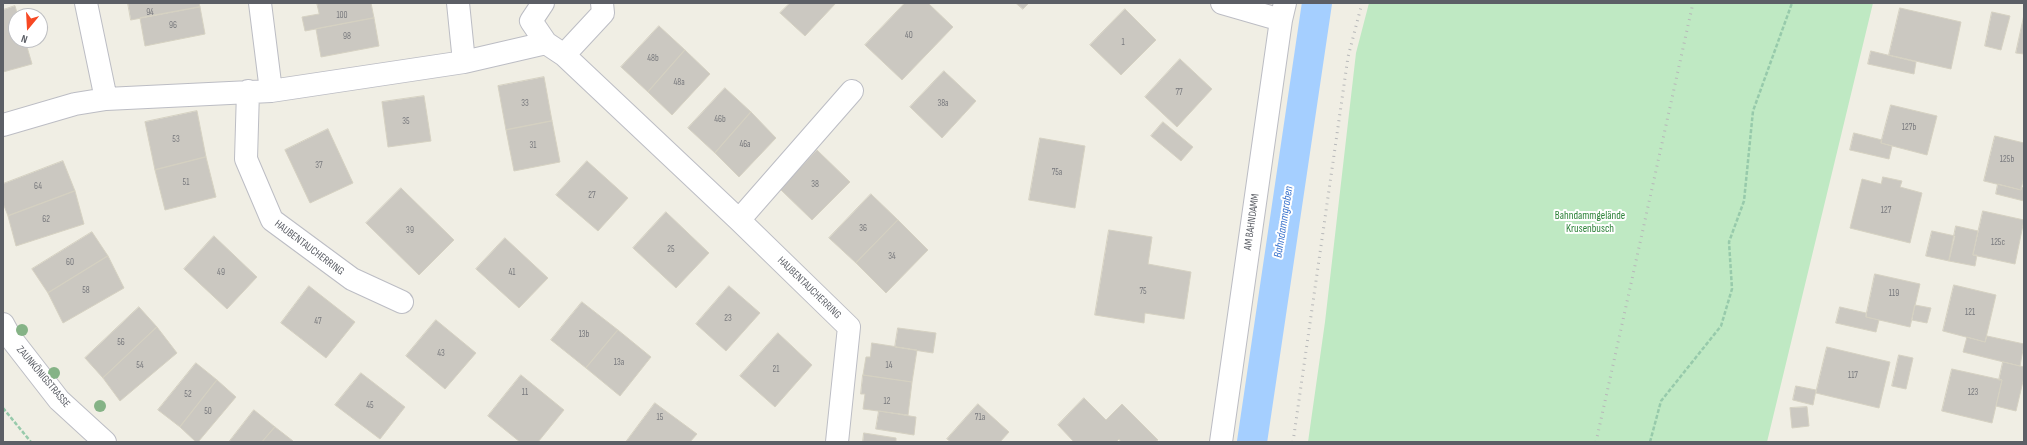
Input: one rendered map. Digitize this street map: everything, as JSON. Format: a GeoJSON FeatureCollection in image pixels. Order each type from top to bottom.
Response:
{"type":"FeatureCollection","features":[{"type":"Feature","properties":{"kind":"street"},"geometry":{"type":"LineString","coordinates":[[86,3],[106,99]]}},
{"type":"Feature","properties":{"kind":"street"},"geometry":{"type":"LineString","coordinates":[[260,3],[270,91]]}},
{"type":"Feature","properties":{"kind":"street"},"geometry":{"type":"LineString","coordinates":[[458,3],[464,62]]}},
{"type":"Feature","properties":{"kind":"street","name":"HAUBENTAUCHERRING"},"geometry":{"type":"LineString","coordinates":[[543,3],[531,21],[546,43],[564,55],[849,327],[837,442]]}},
{"type":"Feature","properties":{"kind":"street"},"geometry":{"type":"LineString","coordinates":[[564,55],[603,13],[602,3]]}},
{"type":"Feature","properties":{"kind":"street"},"geometry":{"type":"LineString","coordinates":[[1222,3],[1283,12]]}},
{"type":"Feature","properties":{"kind":"street","name":"AM BAHNDAMM"},"geometry":{"type":"LineString","coordinates":[[1221,442],[1283,12]]}},
{"type":"Feature","properties":{"kind":"street"},"geometry":{"type":"LineString","coordinates":[[3,125],[75,104],[106,99],[270,91],[464,62],[546,43]]}},
{"type":"Feature","properties":{"kind":"street","name":"HAUBENTAUCHERRING"},"geometry":{"type":"LineString","coordinates":[[248,91],[246,159],[272,220],[352,279],[402,302]]}},
{"type":"Feature","properties":{"kind":"street"},"geometry":{"type":"LineString","coordinates":[[738,220],[852,91]]}},
{"type":"Feature","properties":{"kind":"street","name":"ZAUNKÖNIGSTRASSE"},"geometry":{"type":"LineString","coordinates":[[3,324],[10,337],[59,400],[105,442]]}},
{"type":"Feature","properties":{"kind":"path"},"geometry":{"type":"LineString","coordinates":[[1650,442],[1661,402],[1720,326],[1732,288],[1729,242],[1744,201],[1753,111],[1792,3]]}},
{"type":"Feature","properties":{"kind":"path"},"geometry":{"type":"LineString","coordinates":[[3,408],[31,442]]}},
{"type":"Feature","properties":{"kind":"green space","name":"Bahndammgelände Krusenbusch"},"geometry":{"type":"Polygon","coordinates":[[[1369,3],[1873,3],[1767,442],[1308,442],[1325,322],[1356,53],[1369,3]]]}},
{"type":"Feature","properties":{"kind":"building"},"geometry":{"type":"Polygon","coordinates":[[[128,3],[199,3],[200,7],[131,20],[128,3]]]}},
{"type":"Feature","properties":{"kind":"building"},"geometry":{"type":"Polygon","coordinates":[[[317,3],[371,3],[374,18],[305,31],[302,17],[319,14],[317,3]]]}},
{"type":"Feature","properties":{"kind":"building"},"geometry":{"type":"Polygon","coordinates":[[[790,3],[836,3],[805,36],[780,13],[790,3]]]}},
{"type":"Feature","properties":{"kind":"building"},"geometry":{"type":"Polygon","coordinates":[[[905,3],[928,3],[953,27],[902,80],[865,45],[905,3]]]}},
{"type":"Feature","properties":{"kind":"building"},"geometry":{"type":"Polygon","coordinates":[[[1016,3],[1029,3],[1023,9],[1016,3]]]}},
{"type":"Feature","properties":{"kind":"building"},"geometry":{"type":"Polygon","coordinates":[[[200,7],[205,34],[145,46],[140,18],[200,7]]]}},
{"type":"Feature","properties":{"kind":"building"},"geometry":{"type":"Polygon","coordinates":[[[8,8],[8,48],[27,48],[32,64],[3,72],[3,10],[8,8]]]}},
{"type":"Feature","properties":{"kind":"building"},"geometry":{"type":"Polygon","coordinates":[[[1900,8],[1961,22],[1951,69],[1889,55],[1900,8]]]}},
{"type":"Feature","properties":{"kind":"building"},"geometry":{"type":"Polygon","coordinates":[[[1125,9],[1156,40],[1121,75],[1090,45],[1125,9]]]}},
{"type":"Feature","properties":{"kind":"building"},"geometry":{"type":"Polygon","coordinates":[[[1992,12],[2010,16],[2001,50],[1985,46],[1992,12]]]}},
{"type":"Feature","properties":{"kind":"building"},"geometry":{"type":"Polygon","coordinates":[[[2024,15],[2024,54],[2016,53],[2024,15]]]}},
{"type":"Feature","properties":{"kind":"building"},"geometry":{"type":"Polygon","coordinates":[[[374,18],[379,46],[321,57],[316,29],[374,18]]]}},
{"type":"Feature","properties":{"kind":"building"},"geometry":{"type":"Polygon","coordinates":[[[659,26],[685,50],[648,92],[621,67],[659,26]]]}},
{"type":"Feature","properties":{"kind":"building"},"geometry":{"type":"Polygon","coordinates":[[[685,50],[710,74],[672,115],[648,92],[685,50]]]}},
{"type":"Feature","properties":{"kind":"building"},"geometry":{"type":"Polygon","coordinates":[[[1871,51],[1916,62],[1914,74],[1868,64],[1871,51]]]}},
{"type":"Feature","properties":{"kind":"building"},"geometry":{"type":"Polygon","coordinates":[[[1180,59],[1212,89],[1177,127],[1145,97],[1180,59]]]}},
{"type":"Feature","properties":{"kind":"building"},"geometry":{"type":"Polygon","coordinates":[[[944,71],[976,101],[942,138],[910,107],[944,71]]]}},
{"type":"Feature","properties":{"kind":"building"},"geometry":{"type":"Polygon","coordinates":[[[544,77],[552,121],[506,130],[498,86],[544,77]]]}},
{"type":"Feature","properties":{"kind":"building"},"geometry":{"type":"Polygon","coordinates":[[[725,88],[751,112],[715,153],[688,128],[725,88]]]}},
{"type":"Feature","properties":{"kind":"building"},"geometry":{"type":"Polygon","coordinates":[[[424,96],[431,141],[388,147],[382,102],[424,96]]]}},
{"type":"Feature","properties":{"kind":"building"},"geometry":{"type":"Polygon","coordinates":[[[1891,105],[1937,116],[1927,155],[1881,143],[1891,105]]]}},
{"type":"Feature","properties":{"kind":"building"},"geometry":{"type":"Polygon","coordinates":[[[197,111],[206,157],[155,170],[145,122],[197,111]]]}},
{"type":"Feature","properties":{"kind":"building"},"geometry":{"type":"Polygon","coordinates":[[[751,112],[776,138],[739,177],[715,153],[751,112]]]}},
{"type":"Feature","properties":{"kind":"building"},"geometry":{"type":"Polygon","coordinates":[[[552,121],[560,162],[514,171],[506,130],[552,121]]]}},
{"type":"Feature","properties":{"kind":"building"},"geometry":{"type":"Polygon","coordinates":[[[1163,122],[1193,147],[1181,161],[1151,136],[1163,122]]]}},
{"type":"Feature","properties":{"kind":"building"},"geometry":{"type":"Polygon","coordinates":[[[328,129],[353,183],[310,203],[285,150],[328,129]]]}},
{"type":"Feature","properties":{"kind":"building"},"geometry":{"type":"Polygon","coordinates":[[[1854,133],[1882,140],[1881,143],[1892,146],[1889,159],[1850,150],[1854,133]]]}},
{"type":"Feature","properties":{"kind":"building"},"geometry":{"type":"Polygon","coordinates":[[[1995,136],[2024,143],[2024,176],[2021,190],[1984,181],[1995,136]]]}},
{"type":"Feature","properties":{"kind":"building"},"geometry":{"type":"Polygon","coordinates":[[[1040,138],[1085,146],[1075,208],[1029,200],[1040,138]]]}},
{"type":"Feature","properties":{"kind":"building"},"geometry":{"type":"Polygon","coordinates":[[[817,150],[850,182],[812,220],[780,189],[817,150]]]}},
{"type":"Feature","properties":{"kind":"building"},"geometry":{"type":"Polygon","coordinates":[[[206,157],[216,197],[165,210],[155,170],[206,157]]]}},
{"type":"Feature","properties":{"kind":"building"},"geometry":{"type":"Polygon","coordinates":[[[63,161],[75,191],[8,216],[3,203],[3,184],[63,161]]]}},
{"type":"Feature","properties":{"kind":"building"},"geometry":{"type":"Polygon","coordinates":[[[587,161],[628,198],[598,231],[556,195],[587,161]]]}},
{"type":"Feature","properties":{"kind":"building"},"geometry":{"type":"Polygon","coordinates":[[[1883,177],[1902,181],[1900,187],[1922,193],[1910,243],[1850,228],[1862,179],[1881,184],[1883,177]]]}},
{"type":"Feature","properties":{"kind":"building"},"geometry":{"type":"Polygon","coordinates":[[[1998,184],[2021,190],[2021,187],[2024,188],[2024,201],[1996,194],[1998,184]]]}},
{"type":"Feature","properties":{"kind":"building"},"geometry":{"type":"Polygon","coordinates":[[[401,188],[454,240],[419,275],[366,223],[401,188]]]}},
{"type":"Feature","properties":{"kind":"building"},"geometry":{"type":"Polygon","coordinates":[[[75,191],[84,224],[16,246],[8,216],[75,191]]]}},
{"type":"Feature","properties":{"kind":"building"},"geometry":{"type":"Polygon","coordinates":[[[871,194],[898,220],[856,263],[829,238],[871,194]]]}},
{"type":"Feature","properties":{"kind":"building"},"geometry":{"type":"Polygon","coordinates":[[[1983,211],[2024,220],[2015,264],[1973,255],[1983,211]]]}},
{"type":"Feature","properties":{"kind":"building"},"geometry":{"type":"Polygon","coordinates":[[[666,212],[709,253],[676,288],[633,248],[666,212]]]}},
{"type":"Feature","properties":{"kind":"building"},"geometry":{"type":"Polygon","coordinates":[[[898,220],[928,250],[886,293],[856,263],[898,220]]]}},
{"type":"Feature","properties":{"kind":"building"},"geometry":{"type":"Polygon","coordinates":[[[1956,226],[1978,231],[1973,255],[1977,255],[1975,266],[1949,261],[1956,226]]]}},
{"type":"Feature","properties":{"kind":"building"},"geometry":{"type":"Polygon","coordinates":[[[1109,230],[1152,237],[1148,264],[1191,272],[1184,319],[1145,313],[1144,323],[1095,315],[1109,230]]]}},
{"type":"Feature","properties":{"kind":"building"},"geometry":{"type":"Polygon","coordinates":[[[1932,231],[1955,236],[1949,261],[1926,256],[1932,231]]]}},
{"type":"Feature","properties":{"kind":"building"},"geometry":{"type":"Polygon","coordinates":[[[92,232],[108,256],[48,293],[32,269],[92,232]]]}},
{"type":"Feature","properties":{"kind":"building"},"geometry":{"type":"Polygon","coordinates":[[[214,236],[257,277],[227,309],[184,269],[214,236]]]}},
{"type":"Feature","properties":{"kind":"building"},"geometry":{"type":"Polygon","coordinates":[[[505,238],[548,278],[519,308],[476,269],[505,238]]]}},
{"type":"Feature","properties":{"kind":"building"},"geometry":{"type":"Polygon","coordinates":[[[108,256],[124,288],[63,323],[48,293],[108,256]]]}},
{"type":"Feature","properties":{"kind":"building"},"geometry":{"type":"Polygon","coordinates":[[[1875,274],[1920,284],[1910,327],[1866,317],[1875,274]]]}},
{"type":"Feature","properties":{"kind":"building"},"geometry":{"type":"Polygon","coordinates":[[[1954,285],[1996,295],[1985,342],[1943,331],[1954,285]]]}},
{"type":"Feature","properties":{"kind":"building"},"geometry":{"type":"Polygon","coordinates":[[[309,286],[355,322],[326,358],[281,323],[309,286]]]}},
{"type":"Feature","properties":{"kind":"building"},"geometry":{"type":"Polygon","coordinates":[[[729,286],[760,313],[726,351],[696,324],[729,286]]]}},
{"type":"Feature","properties":{"kind":"building"},"geometry":{"type":"Polygon","coordinates":[[[582,302],[618,330],[586,368],[551,340],[582,302]]]}},
{"type":"Feature","properties":{"kind":"building"},"geometry":{"type":"Polygon","coordinates":[[[1915,305],[1931,308],[1927,323],[1912,320],[1915,305]]]}},
{"type":"Feature","properties":{"kind":"building"},"geometry":{"type":"Polygon","coordinates":[[[139,307],[157,327],[103,378],[85,358],[139,307]]]}},
{"type":"Feature","properties":{"kind":"building"},"geometry":{"type":"Polygon","coordinates":[[[1840,307],[1866,313],[1866,317],[1879,320],[1876,332],[1836,323],[1840,307]]]}},
{"type":"Feature","properties":{"kind":"building"},"geometry":{"type":"Polygon","coordinates":[[[436,320],[476,353],[445,389],[406,356],[436,320]]]}},
{"type":"Feature","properties":{"kind":"building"},"geometry":{"type":"Polygon","coordinates":[[[157,327],[177,353],[120,401],[103,378],[157,327]]]}},
{"type":"Feature","properties":{"kind":"building"},"geometry":{"type":"Polygon","coordinates":[[[898,328],[936,333],[933,353],[895,347],[898,328]]]}},
{"type":"Feature","properties":{"kind":"building"},"geometry":{"type":"Polygon","coordinates":[[[618,330],[651,357],[620,396],[586,368],[618,330]]]}},
{"type":"Feature","properties":{"kind":"building"},"geometry":{"type":"Polygon","coordinates":[[[778,333],[812,365],[775,407],[740,376],[778,333]]]}},
{"type":"Feature","properties":{"kind":"building"},"geometry":{"type":"Polygon","coordinates":[[[1987,336],[2024,344],[2020,366],[1963,352],[1967,337],[1985,342],[1987,336]]]}},
{"type":"Feature","properties":{"kind":"building"},"geometry":{"type":"Polygon","coordinates":[[[872,343],[917,350],[912,382],[863,375],[866,357],[870,357],[872,343]]]}},
{"type":"Feature","properties":{"kind":"building"},"geometry":{"type":"Polygon","coordinates":[[[1827,347],[1890,362],[1879,408],[1816,393],[1827,347]]]}},
{"type":"Feature","properties":{"kind":"building"},"geometry":{"type":"Polygon","coordinates":[[[1899,355],[1913,358],[1906,389],[1892,386],[1899,355]]]}},
{"type":"Feature","properties":{"kind":"building"},"geometry":{"type":"Polygon","coordinates":[[[2003,362],[2024,367],[2024,377],[2016,411],[1996,406],[2002,380],[1999,380],[2003,362]]]}},
{"type":"Feature","properties":{"kind":"building"},"geometry":{"type":"Polygon","coordinates":[[[196,363],[217,380],[180,427],[158,410],[196,363]]]}},
{"type":"Feature","properties":{"kind":"building"},"geometry":{"type":"Polygon","coordinates":[[[1952,369],[2002,380],[1992,423],[1942,411],[1952,369]]]}},
{"type":"Feature","properties":{"kind":"building"},"geometry":{"type":"Polygon","coordinates":[[[361,373],[405,407],[380,439],[335,405],[361,373]]]}},
{"type":"Feature","properties":{"kind":"building"},"geometry":{"type":"Polygon","coordinates":[[[521,375],[564,410],[538,442],[520,442],[488,416],[521,375]]]}},
{"type":"Feature","properties":{"kind":"building"},"geometry":{"type":"Polygon","coordinates":[[[863,375],[912,382],[908,415],[863,409],[865,394],[861,394],[863,375]]]}},
{"type":"Feature","properties":{"kind":"building"},"geometry":{"type":"Polygon","coordinates":[[[217,380],[236,397],[198,442],[196,442],[180,427],[217,380]]]}},
{"type":"Feature","properties":{"kind":"building"},"geometry":{"type":"Polygon","coordinates":[[[1796,386],[1816,390],[1813,405],[1793,400],[1796,386]]]}},
{"type":"Feature","properties":{"kind":"building"},"geometry":{"type":"Polygon","coordinates":[[[1084,398],[1106,420],[1122,404],[1158,440],[1155,442],[1121,442],[1119,439],[1116,442],[1074,442],[1058,425],[1084,398]]]}},
{"type":"Feature","properties":{"kind":"building"},"geometry":{"type":"Polygon","coordinates":[[[655,403],[697,434],[690,442],[626,442],[655,403]]]}},
{"type":"Feature","properties":{"kind":"building"},"geometry":{"type":"Polygon","coordinates":[[[978,404],[1009,432],[1000,442],[951,442],[947,439],[978,404]]]}},
{"type":"Feature","properties":{"kind":"building"},"geometry":{"type":"Polygon","coordinates":[[[1807,407],[1809,426],[1792,428],[1790,408],[1807,407]]]}},
{"type":"Feature","properties":{"kind":"building"},"geometry":{"type":"Polygon","coordinates":[[[254,410],[275,427],[262,442],[229,442],[254,410]]]}},
{"type":"Feature","properties":{"kind":"building"},"geometry":{"type":"Polygon","coordinates":[[[879,411],[916,417],[914,435],[876,429],[879,411]]]}},
{"type":"Feature","properties":{"kind":"building"},"geometry":{"type":"Polygon","coordinates":[[[275,427],[293,441],[293,442],[262,442],[275,427]]]}},
{"type":"Feature","properties":{"kind":"building"},"geometry":{"type":"Polygon","coordinates":[[[864,433],[896,438],[896,442],[863,442],[864,433]]]}},
{"type":"Feature","properties":{"kind":"waterway","name":"Bahndammgraben"},"geometry":{"type":"LineString","coordinates":[[1252,442],[1317,3]]}},
{"type":"Feature","properties":{"kind":"railway"},"geometry":{"type":"LineString","coordinates":[[1293,442],[1348,57],[1362,3]]}},
{"type":"Feature","properties":{"kind":"railway"},"geometry":{"type":"LineString","coordinates":[[1596,442],[1693,3]]}}]}
